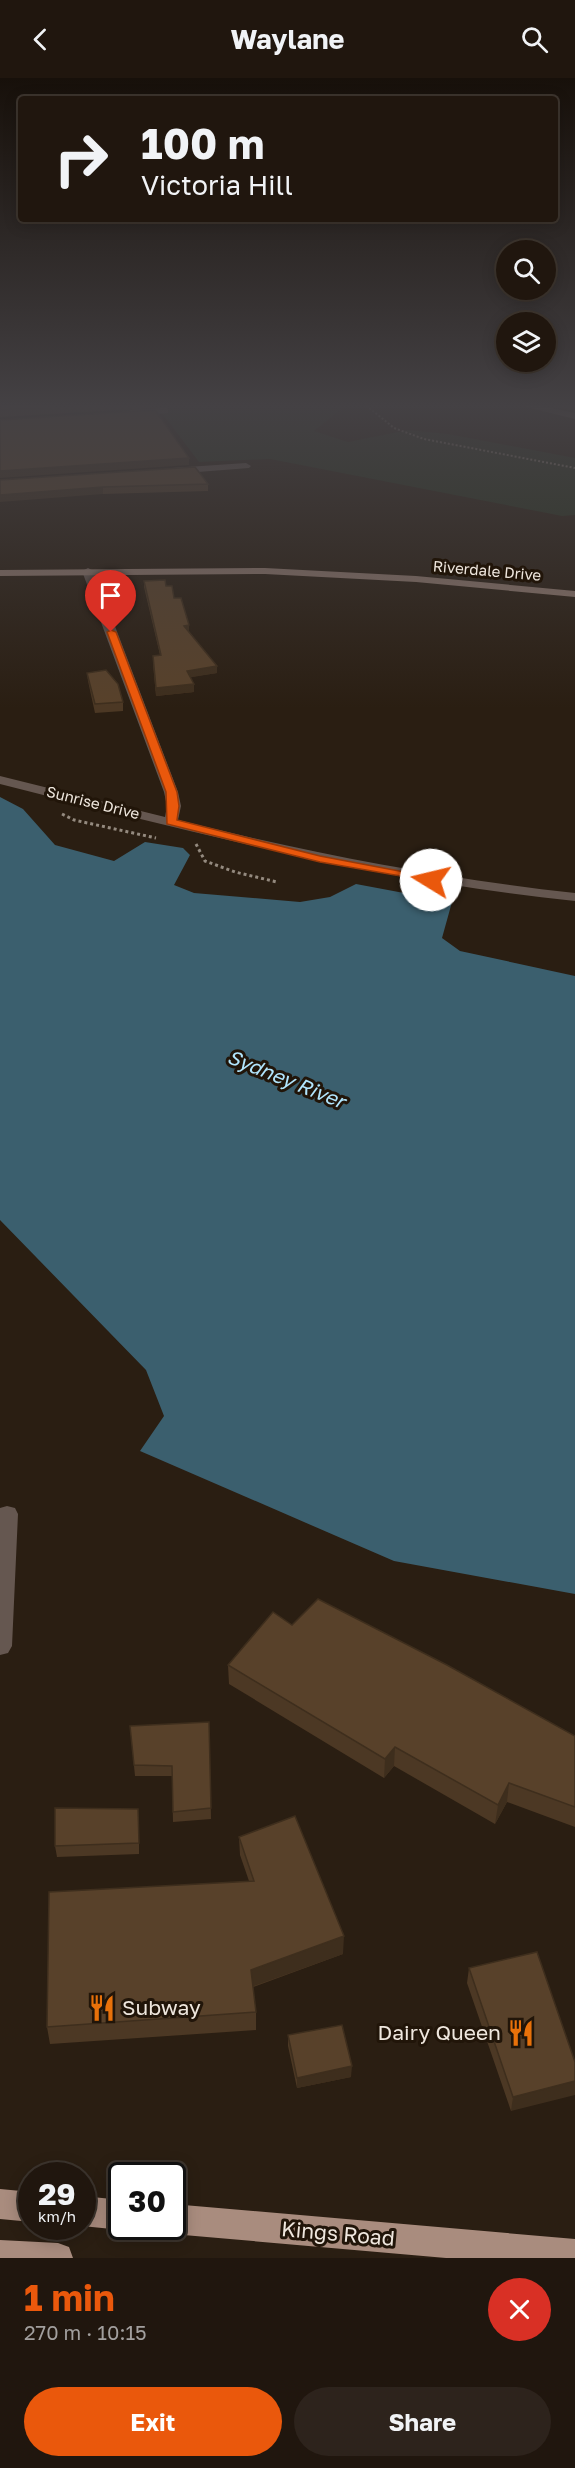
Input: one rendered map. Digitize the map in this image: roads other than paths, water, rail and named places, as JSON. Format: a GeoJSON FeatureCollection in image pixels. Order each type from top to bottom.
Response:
{"type":"FeatureCollection","features":[{"type":"Feature","properties":{"kind":"main road","name":"Riverdale Drive"},"geometry":{"type":"LineString","coordinates":[[0,573],[264,571],[353,575],[575,594]]}},
{"type":"Feature","properties":{"kind":"main road"},"geometry":{"type":"LineString","coordinates":[[0,2204],[18,2206]]}},
{"type":"Feature","properties":{"kind":"main road","name":"Kings Road"},"geometry":{"type":"LineString","coordinates":[[186,2220],[575,2254]]}},
{"type":"Feature","properties":{"kind":"main road"},"geometry":{"type":"LineString","coordinates":[[0,2255],[58,2258]]}},
{"type":"Feature","properties":{"kind":"street"},"geometry":{"type":"LineString","coordinates":[[88,571],[171,792],[174,806],[171,822]]}},
{"type":"Feature","properties":{"kind":"street","name":"Sunrise Drive"},"geometry":{"type":"LineString","coordinates":[[0,780],[320,859],[400,875],[575,897]]}},
{"type":"Feature","properties":{"kind":"street"},"geometry":{"type":"LineString","coordinates":[[0,1646],[7,1514]]}},
{"type":"Feature","properties":{"kind":"water","name":"Sydney River"},"geometry":{"type":"Polygon","coordinates":[[[0,797],[23,809],[55,845],[114,861],[145,842],[183,848],[190,855],[174,885],[194,893],[300,902],[330,897],[356,884],[452,902],[442,938],[460,951],[575,976],[575,1594],[394,1561],[140,1451],[164,1416],[146,1370],[0,1220],[0,797]]]}},
{"type":"Feature","properties":{"kind":"place","name":"Subway"},"geometry":{"type":"Point","coordinates":[102,2008]}},
{"type":"Feature","properties":{"kind":"place","name":"Dairy Queen"},"geometry":{"type":"Point","coordinates":[521,2033]}}]}
